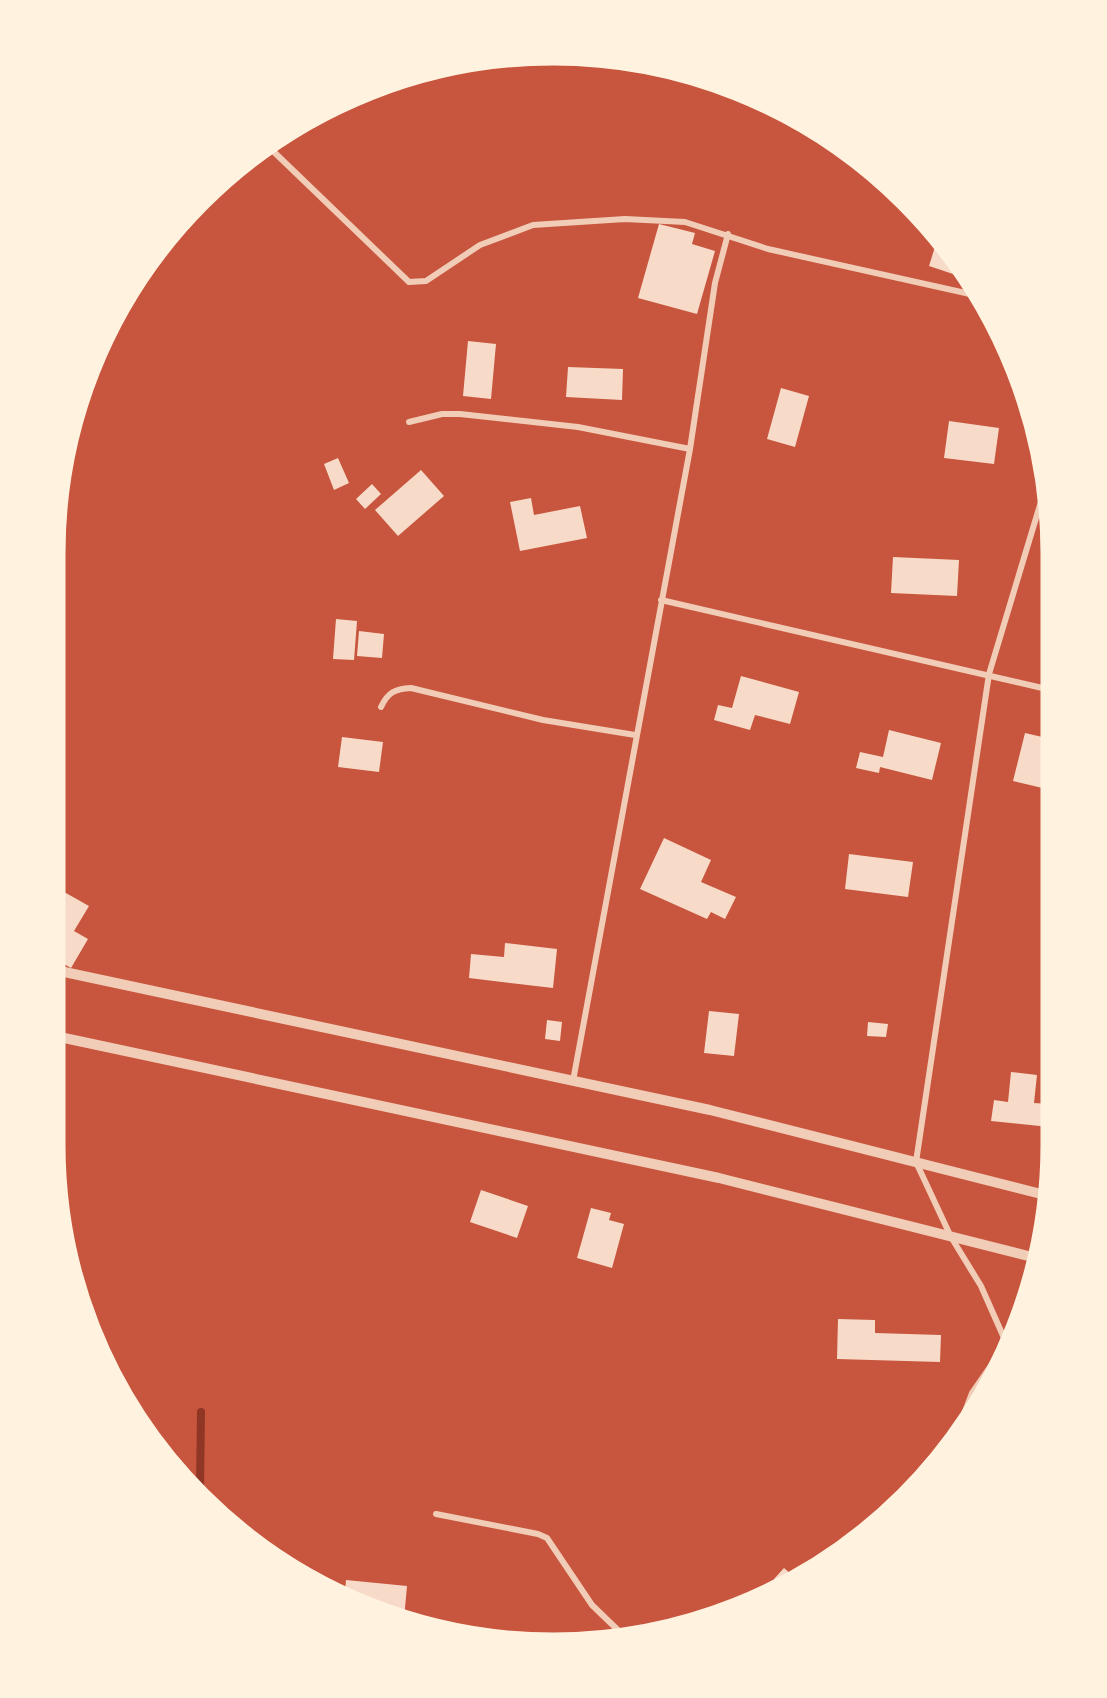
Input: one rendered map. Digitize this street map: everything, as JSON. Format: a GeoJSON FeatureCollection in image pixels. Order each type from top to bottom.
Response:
{"type":"FeatureCollection","features":[{"type":"Feature","properties":{"kind":"street"},"geometry":{"type":"LineString","coordinates":[[274,152],[363,241],[409,282],[426,280],[480,245],[533,225],[649,220],[685,222],[728,234],[768,249],[967,293]]}},
{"type":"Feature","properties":{"kind":"street"},"geometry":{"type":"LineString","coordinates":[[573,1081],[635,735],[690,449],[715,283],[728,234]]}},
{"type":"Feature","properties":{"kind":"street"},"geometry":{"type":"LineString","coordinates":[[409,422],[442,414],[472,415],[578,427],[690,449]]}},
{"type":"Feature","properties":{"kind":"street"},"geometry":{"type":"LineString","coordinates":[[1003,1337],[981,1286],[951,1237],[916,1162],[989,674],[1040,506]]}},
{"type":"Feature","properties":{"kind":"street"},"geometry":{"type":"LineString","coordinates":[[661,600],[1042,688]]}},
{"type":"Feature","properties":{"kind":"street"},"geometry":{"type":"LineString","coordinates":[[381,707],[386,695],[393,691],[411,688],[543,720],[635,735]]}},
{"type":"Feature","properties":{"kind":"street"},"geometry":{"type":"LineString","coordinates":[[64,972],[710,1110],[1039,1194]]}},
{"type":"Feature","properties":{"kind":"street"},"geometry":{"type":"LineString","coordinates":[[64,1038],[719,1178],[1029,1256]]}},
{"type":"Feature","properties":{"kind":"street"},"geometry":{"type":"LineString","coordinates":[[969,1402],[981,1382]]}},
{"type":"Feature","properties":{"kind":"street"},"geometry":{"type":"LineString","coordinates":[[436,1514],[538,1534],[547,1538],[592,1605],[618,1629]]}},
{"type":"Feature","properties":{"kind":"building"},"geometry":{"type":"Polygon","coordinates":[[[659,224],[695,233],[692,244],[715,251],[697,314],[638,298],[659,224]]]}},
{"type":"Feature","properties":{"kind":"building"},"geometry":{"type":"Polygon","coordinates":[[[935,248],[955,275],[929,266],[935,248]]]}},
{"type":"Feature","properties":{"kind":"building"},"geometry":{"type":"Polygon","coordinates":[[[468,341],[496,344],[491,399],[463,396],[468,341]]]}},
{"type":"Feature","properties":{"kind":"building"},"geometry":{"type":"Polygon","coordinates":[[[568,367],[623,369],[622,400],[566,397],[568,367]]]}},
{"type":"Feature","properties":{"kind":"building"},"geometry":{"type":"Polygon","coordinates":[[[781,388],[809,396],[795,447],[767,439],[781,388]]]}},
{"type":"Feature","properties":{"kind":"building"},"geometry":{"type":"Polygon","coordinates":[[[949,421],[999,428],[994,464],[944,458],[949,421]]]}},
{"type":"Feature","properties":{"kind":"building"},"geometry":{"type":"Polygon","coordinates":[[[338,458],[349,483],[334,490],[324,464],[338,458]]]}},
{"type":"Feature","properties":{"kind":"building"},"geometry":{"type":"Polygon","coordinates":[[[421,470],[444,496],[398,536],[375,510],[421,470]]]}},
{"type":"Feature","properties":{"kind":"building"},"geometry":{"type":"Polygon","coordinates":[[[372,484],[381,494],[365,509],[356,499],[372,484]]]}},
{"type":"Feature","properties":{"kind":"building"},"geometry":{"type":"Polygon","coordinates":[[[531,498],[534,515],[580,506],[587,538],[520,551],[510,502],[531,498]]]}},
{"type":"Feature","properties":{"kind":"building"},"geometry":{"type":"Polygon","coordinates":[[[893,557],[959,560],[957,596],[891,593],[893,557]]]}},
{"type":"Feature","properties":{"kind":"building"},"geometry":{"type":"Polygon","coordinates":[[[336,619],[357,621],[354,660],[333,659],[336,619]]]}},
{"type":"Feature","properties":{"kind":"building"},"geometry":{"type":"Polygon","coordinates":[[[359,631],[384,634],[382,658],[357,656],[359,631]]]}},
{"type":"Feature","properties":{"kind":"building"},"geometry":{"type":"Polygon","coordinates":[[[741,676],[799,692],[790,724],[755,715],[750,730],[714,720],[718,705],[732,708],[741,676]]]}},
{"type":"Feature","properties":{"kind":"building"},"geometry":{"type":"Polygon","coordinates":[[[889,730],[941,743],[932,780],[880,767],[879,773],[856,768],[860,752],[883,757],[889,730]]]}},
{"type":"Feature","properties":{"kind":"building"},"geometry":{"type":"Polygon","coordinates":[[[1025,733],[1042,737],[1042,788],[1013,781],[1025,733]]]}},
{"type":"Feature","properties":{"kind":"building"},"geometry":{"type":"Polygon","coordinates":[[[342,737],[383,742],[379,772],[338,767],[342,737]]]}},
{"type":"Feature","properties":{"kind":"building"},"geometry":{"type":"Polygon","coordinates":[[[664,838],[711,860],[701,882],[736,897],[725,919],[711,912],[707,919],[640,889],[664,838]]]}},
{"type":"Feature","properties":{"kind":"building"},"geometry":{"type":"Polygon","coordinates":[[[849,854],[913,862],[908,897],[845,889],[849,854]]]}},
{"type":"Feature","properties":{"kind":"building"},"geometry":{"type":"Polygon","coordinates":[[[64,892],[89,906],[74,931],[88,939],[71,968],[64,964],[64,892]]]}},
{"type":"Feature","properties":{"kind":"building"},"geometry":{"type":"Polygon","coordinates":[[[505,943],[557,949],[553,988],[469,978],[471,954],[504,957],[505,943]]]}},
{"type":"Feature","properties":{"kind":"building"},"geometry":{"type":"Polygon","coordinates":[[[709,1011],[739,1014],[734,1056],[704,1053],[709,1011]]]}},
{"type":"Feature","properties":{"kind":"building"},"geometry":{"type":"Polygon","coordinates":[[[547,1020],[562,1022],[560,1041],[545,1039],[547,1020]]]}},
{"type":"Feature","properties":{"kind":"building"},"geometry":{"type":"Polygon","coordinates":[[[868,1022],[888,1024],[886,1037],[867,1036],[868,1022]]]}},
{"type":"Feature","properties":{"kind":"building"},"geometry":{"type":"Polygon","coordinates":[[[1011,1072],[1037,1075],[1034,1103],[1042,1104],[1042,1126],[991,1121],[994,1100],[1008,1102],[1011,1072]]]}},
{"type":"Feature","properties":{"kind":"building"},"geometry":{"type":"Polygon","coordinates":[[[481,1190],[528,1206],[517,1238],[470,1222],[481,1190]]]}},
{"type":"Feature","properties":{"kind":"building"},"geometry":{"type":"Polygon","coordinates":[[[591,1208],[611,1213],[609,1220],[624,1224],[612,1268],[577,1258],[591,1208]]]}},
{"type":"Feature","properties":{"kind":"building"},"geometry":{"type":"Polygon","coordinates":[[[838,1319],[875,1320],[875,1333],[941,1335],[940,1362],[837,1359],[838,1319]]]}},
{"type":"Feature","properties":{"kind":"building"},"geometry":{"type":"Polygon","coordinates":[[[784,1568],[789,1573],[775,1580],[784,1568]]]}},
{"type":"Feature","properties":{"kind":"building"},"geometry":{"type":"Polygon","coordinates":[[[346,1580],[407,1586],[405,1611],[366,1596],[345,1587],[346,1580]]]}},
{"type":"Feature","properties":{"kind":"waterway"},"geometry":{"type":"LineString","coordinates":[[200,1482],[201,1412]]}}]}
